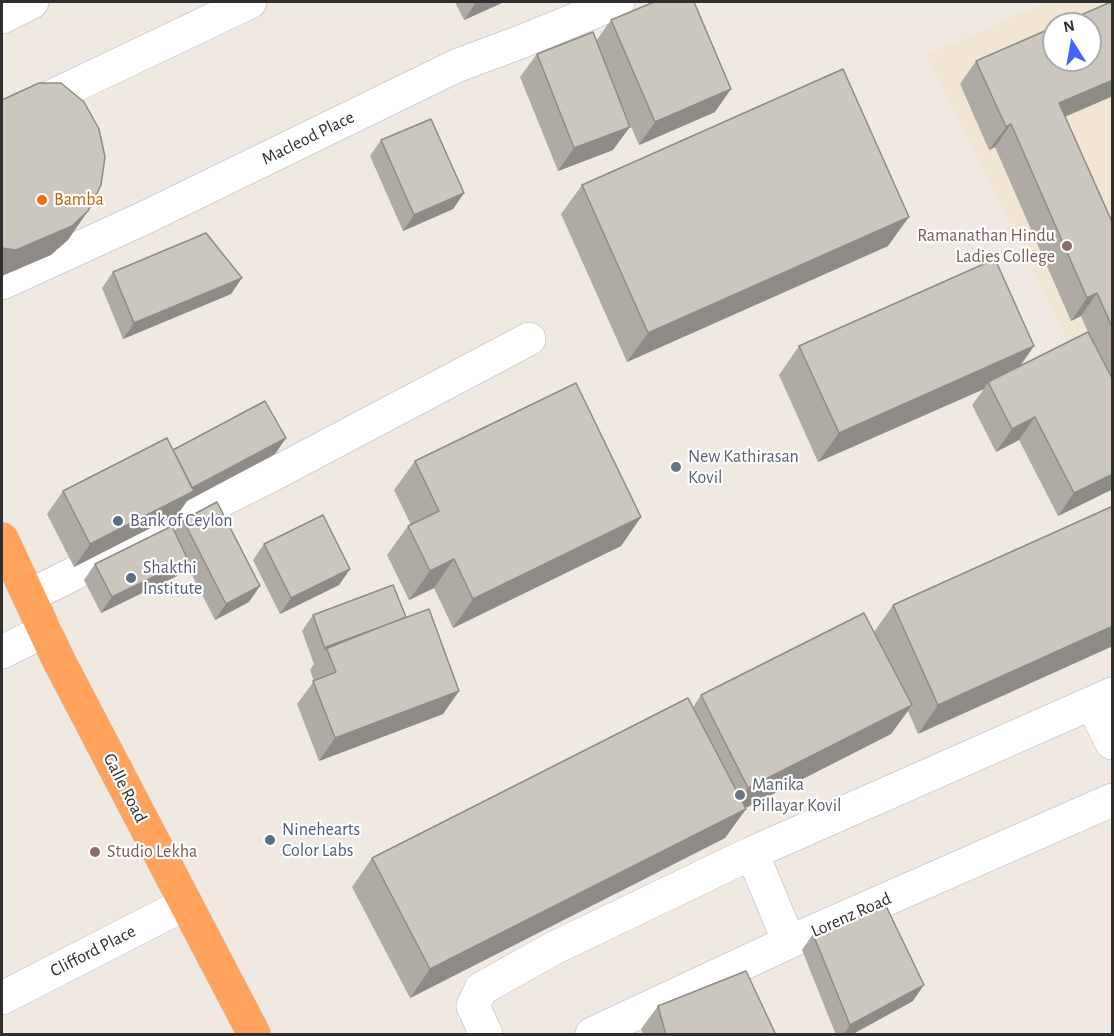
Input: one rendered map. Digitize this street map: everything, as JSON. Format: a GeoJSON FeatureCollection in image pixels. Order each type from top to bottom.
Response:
{"type":"FeatureCollection","features":[{"type":"Feature","properties":{"kind":"highway","name":"Galle Road"},"geometry":{"type":"LineString","coordinates":[[2,539],[58,659],[254,1035]]}},
{"type":"Feature","properties":{"kind":"street"},"geometry":{"type":"LineString","coordinates":[[2,17],[32,2]]}},
{"type":"Feature","properties":{"kind":"street"},"geometry":{"type":"LineString","coordinates":[[2,120],[250,2]]}},
{"type":"Feature","properties":{"kind":"street","name":"Macleod Place"},"geometry":{"type":"LineString","coordinates":[[2,283],[142,219],[456,66],[523,42],[618,2]]}},
{"type":"Feature","properties":{"kind":"street"},"geometry":{"type":"LineString","coordinates":[[29,596],[268,477],[529,339]]}},
{"type":"Feature","properties":{"kind":"street"},"geometry":{"type":"LineString","coordinates":[[2,652],[46,630]]}},
{"type":"Feature","properties":{"kind":"street"},"geometry":{"type":"LineString","coordinates":[[486,1035],[473,1006],[481,989],[554,948],[753,853],[1102,698],[1113,743]]}},
{"type":"Feature","properties":{"kind":"street","name":"Lorenz Road"},"geometry":{"type":"LineString","coordinates":[[592,1035],[789,942],[1113,800]]}},
{"type":"Feature","properties":{"kind":"street"},"geometry":{"type":"LineString","coordinates":[[753,853],[789,942]]}},
{"type":"Feature","properties":{"kind":"street","name":"Clifford Place"},"geometry":{"type":"LineString","coordinates":[[2,998],[185,904]]}},
{"type":"Feature","properties":{"kind":"shaded area","name":"Ramanathan Hindu Ladies College"},"geometry":{"type":"Polygon","coordinates":[[[1047,2],[1112,2],[1112,431],[927,55],[1047,2]]]}},
{"type":"Feature","properties":{"kind":"building"},"geometry":{"type":"Polygon","coordinates":[[[654,2],[694,2],[731,89],[655,122],[611,20],[654,2]]]}},
{"type":"Feature","properties":{"kind":"building"},"geometry":{"type":"Polygon","coordinates":[[[1113,2],[1113,80],[1059,103],[1113,224],[1113,329],[1097,293],[1087,298],[1011,124],[1006,127],[976,61],[1042,32],[1042,72],[1102,72],[1102,12],[1088,12],[1113,2]]]}},
{"type":"Feature","properties":{"kind":"building"},"geometry":{"type":"Polygon","coordinates":[[[593,32],[630,127],[574,148],[537,54],[593,32]]]}},
{"type":"Feature","properties":{"kind":"building"},"geometry":{"type":"Polygon","coordinates":[[[843,69],[909,217],[648,333],[582,185],[843,69]]]}},
{"type":"Feature","properties":{"kind":"building","name":"Bamba"},"geometry":{"type":"Polygon","coordinates":[[[39,83],[61,83],[84,102],[99,129],[105,157],[101,185],[88,211],[72,226],[16,250],[2,248],[2,100],[39,83]]]}},
{"type":"Feature","properties":{"kind":"building"},"geometry":{"type":"Polygon","coordinates":[[[431,119],[464,193],[414,215],[381,140],[431,119]]]}},
{"type":"Feature","properties":{"kind":"building"},"geometry":{"type":"Polygon","coordinates":[[[206,233],[242,278],[134,323],[113,272],[206,233]]]}},
{"type":"Feature","properties":{"kind":"building"},"geometry":{"type":"Polygon","coordinates":[[[995,259],[1034,346],[839,433],[799,346],[995,259]]]}},
{"type":"Feature","properties":{"kind":"building"},"geometry":{"type":"Polygon","coordinates":[[[1088,332],[1113,380],[1113,474],[1074,493],[1035,417],[1012,429],[988,382],[1088,332]]]}},
{"type":"Feature","properties":{"kind":"building"},"geometry":{"type":"Polygon","coordinates":[[[576,383],[641,517],[473,599],[454,559],[430,571],[408,526],[439,511],[415,461],[576,383]]]}},
{"type":"Feature","properties":{"kind":"building"},"geometry":{"type":"Polygon","coordinates":[[[265,401],[286,438],[192,488],[173,450],[265,401]]]}},
{"type":"Feature","properties":{"kind":"building"},"geometry":{"type":"Polygon","coordinates":[[[167,438],[194,491],[90,544],[63,491],[167,438]]]}},
{"type":"Feature","properties":{"kind":"building"},"geometry":{"type":"Polygon","coordinates":[[[217,502],[260,586],[226,604],[183,520],[217,502]]]}},
{"type":"Feature","properties":{"kind":"building"},"geometry":{"type":"Polygon","coordinates":[[[1113,506],[1113,626],[938,705],[893,605],[1113,506]]]}},
{"type":"Feature","properties":{"kind":"building"},"geometry":{"type":"Polygon","coordinates":[[[323,515],[350,569],[291,598],[264,544],[323,515]]]}},
{"type":"Feature","properties":{"kind":"building"},"geometry":{"type":"Polygon","coordinates":[[[172,526],[188,560],[112,597],[95,564],[172,526]]]}},
{"type":"Feature","properties":{"kind":"building"},"geometry":{"type":"Polygon","coordinates":[[[393,585],[406,617],[325,649],[313,615],[393,585]]]}},
{"type":"Feature","properties":{"kind":"building"},"geometry":{"type":"Polygon","coordinates":[[[429,609],[459,691],[335,738],[313,681],[336,672],[326,647],[429,609]]]}},
{"type":"Feature","properties":{"kind":"building"},"geometry":{"type":"Polygon","coordinates":[[[864,613],[912,705],[748,788],[701,695],[864,613]]]}},
{"type":"Feature","properties":{"kind":"building"},"geometry":{"type":"Polygon","coordinates":[[[688,698],[746,809],[430,969],[372,858],[688,698]]]}},
{"type":"Feature","properties":{"kind":"building"},"geometry":{"type":"Polygon","coordinates":[[[886,906],[924,985],[850,1025],[813,934],[886,906]]]}},
{"type":"Feature","properties":{"kind":"building"},"geometry":{"type":"Polygon","coordinates":[[[746,971],[776,1035],[666,1035],[658,1006],[746,971]]]}},
{"type":"Feature","properties":{"kind":"place","name":"Bamba"},"geometry":{"type":"Point","coordinates":[42,200]}},
{"type":"Feature","properties":{"kind":"place","name":"Ramanathan Hindu Ladies College"},"geometry":{"type":"Point","coordinates":[1067,246]}},
{"type":"Feature","properties":{"kind":"place","name":"New Kathirasan Kovil"},"geometry":{"type":"Point","coordinates":[676,467]}},
{"type":"Feature","properties":{"kind":"place","name":"Bank of Ceylon"},"geometry":{"type":"Point","coordinates":[118,521]}},
{"type":"Feature","properties":{"kind":"place","name":"Shakthi Institute"},"geometry":{"type":"Point","coordinates":[131,578]}},
{"type":"Feature","properties":{"kind":"place","name":"Manika Pillayar Kovil"},"geometry":{"type":"Point","coordinates":[740,795]}},
{"type":"Feature","properties":{"kind":"place","name":"Ninehearts Color Labs"},"geometry":{"type":"Point","coordinates":[270,840]}},
{"type":"Feature","properties":{"kind":"place","name":"Studio Lekha"},"geometry":{"type":"Point","coordinates":[95,852]}}]}
